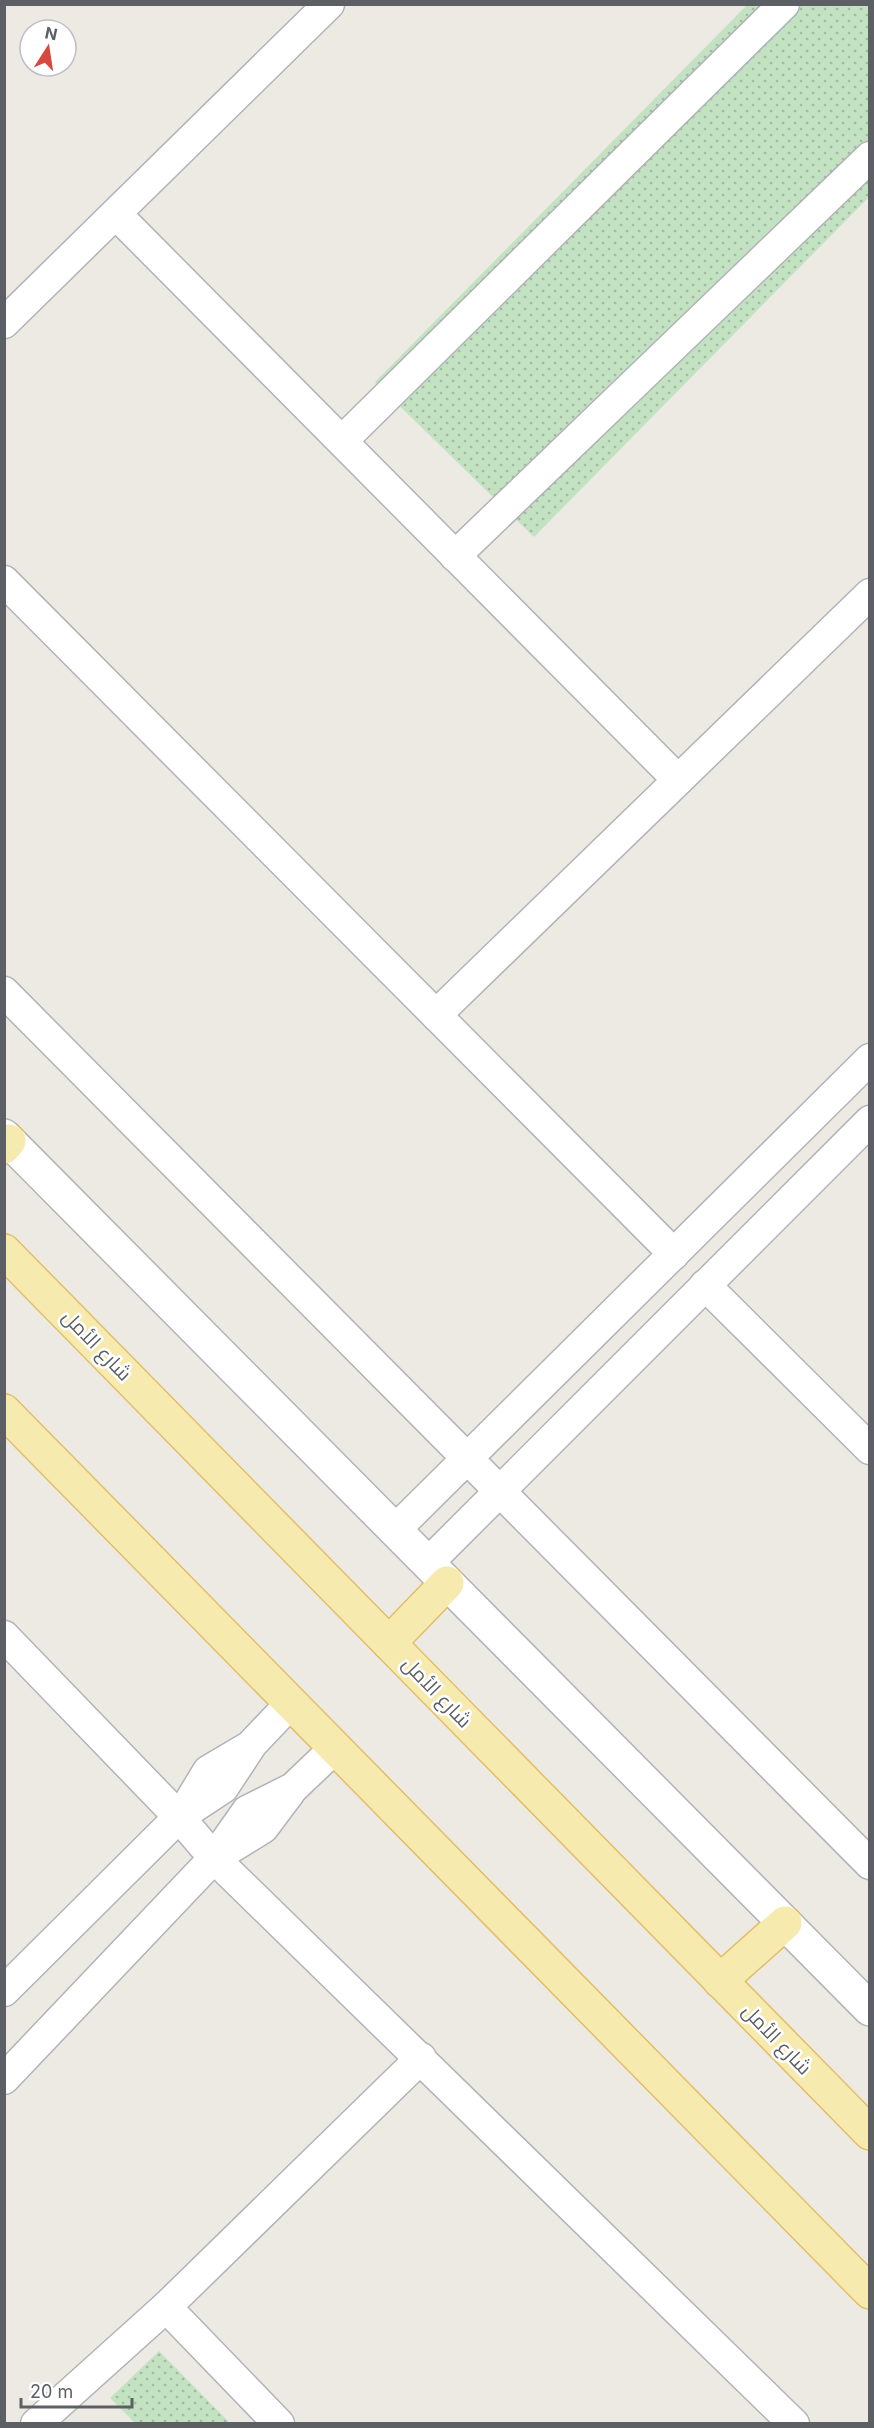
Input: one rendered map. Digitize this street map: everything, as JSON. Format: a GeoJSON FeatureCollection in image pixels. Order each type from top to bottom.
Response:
{"type":"FeatureCollection","features":[{"type":"Feature","properties":{"kind":"main road","name":"شارع الأمل"},"geometry":{"type":"LineString","coordinates":[[4,1251],[870,2133]]}},
{"type":"Feature","properties":{"kind":"main road"},"geometry":{"type":"LineString","coordinates":[[4,1411],[870,2292]]}},
{"type":"Feature","properties":{"kind":"main road"},"geometry":{"type":"LineString","coordinates":[[389,1643],[437,1573]]}},
{"type":"Feature","properties":{"kind":"main road"},"geometry":{"type":"LineString","coordinates":[[720,1981],[785,1923]]}},
{"type":"Feature","properties":{"kind":"street"},"geometry":{"type":"LineString","coordinates":[[4,323],[329,4]]}},
{"type":"Feature","properties":{"kind":"street"},"geometry":{"type":"LineString","coordinates":[[342,441],[784,4]]}},
{"type":"Feature","properties":{"kind":"street"},"geometry":{"type":"LineString","coordinates":[[455,555],[870,157]]}},
{"type":"Feature","properties":{"kind":"street"},"geometry":{"type":"LineString","coordinates":[[116,214],[678,780]]}},
{"type":"Feature","properties":{"kind":"street"},"geometry":{"type":"LineString","coordinates":[[4,581],[674,1254]]}},
{"type":"Feature","properties":{"kind":"street"},"geometry":{"type":"LineString","coordinates":[[436,1015],[870,594]]}},
{"type":"Feature","properties":{"kind":"street"},"geometry":{"type":"LineString","coordinates":[[4,992],[870,1863]]}},
{"type":"Feature","properties":{"kind":"street"},"geometry":{"type":"LineString","coordinates":[[395,1530],[870,1059]]}},
{"type":"Feature","properties":{"kind":"street"},"geometry":{"type":"LineString","coordinates":[[437,1573],[499,1489],[870,1121]]}},
{"type":"Feature","properties":{"kind":"street"},"geometry":{"type":"LineString","coordinates":[[6,1141],[870,2009]]}},
{"type":"Feature","properties":{"kind":"street"},"geometry":{"type":"LineString","coordinates":[[705,1285],[870,1449]]}},
{"type":"Feature","properties":{"kind":"street"},"geometry":{"type":"LineString","coordinates":[[4,1636],[179,1817],[214,1858],[794,2424]]}},
{"type":"Feature","properties":{"kind":"street"},"geometry":{"type":"LineString","coordinates":[[4,1991],[179,1817],[223,1788],[252,1744],[291,1703]]}},
{"type":"Feature","properties":{"kind":"street"},"geometry":{"type":"LineString","coordinates":[[4,2079],[214,1858],[247,1811],[293,1788],[335,1748]]}},
{"type":"Feature","properties":{"kind":"street"},"geometry":{"type":"LineString","coordinates":[[36,2424],[166,2307],[421,2058]]}},
{"type":"Feature","properties":{"kind":"street"},"geometry":{"type":"LineString","coordinates":[[166,2307],[279,2424]]}},
{"type":"Feature","properties":{"kind":"green space"},"geometry":{"type":"Polygon","coordinates":[[[747,5],[869,5],[869,197],[534,537],[375,382],[747,5]]]}},
{"type":"Feature","properties":{"kind":"green space"},"geometry":{"type":"Polygon","coordinates":[[[159,2351],[230,2423],[135,2423],[110,2398],[159,2351]]]}}]}
